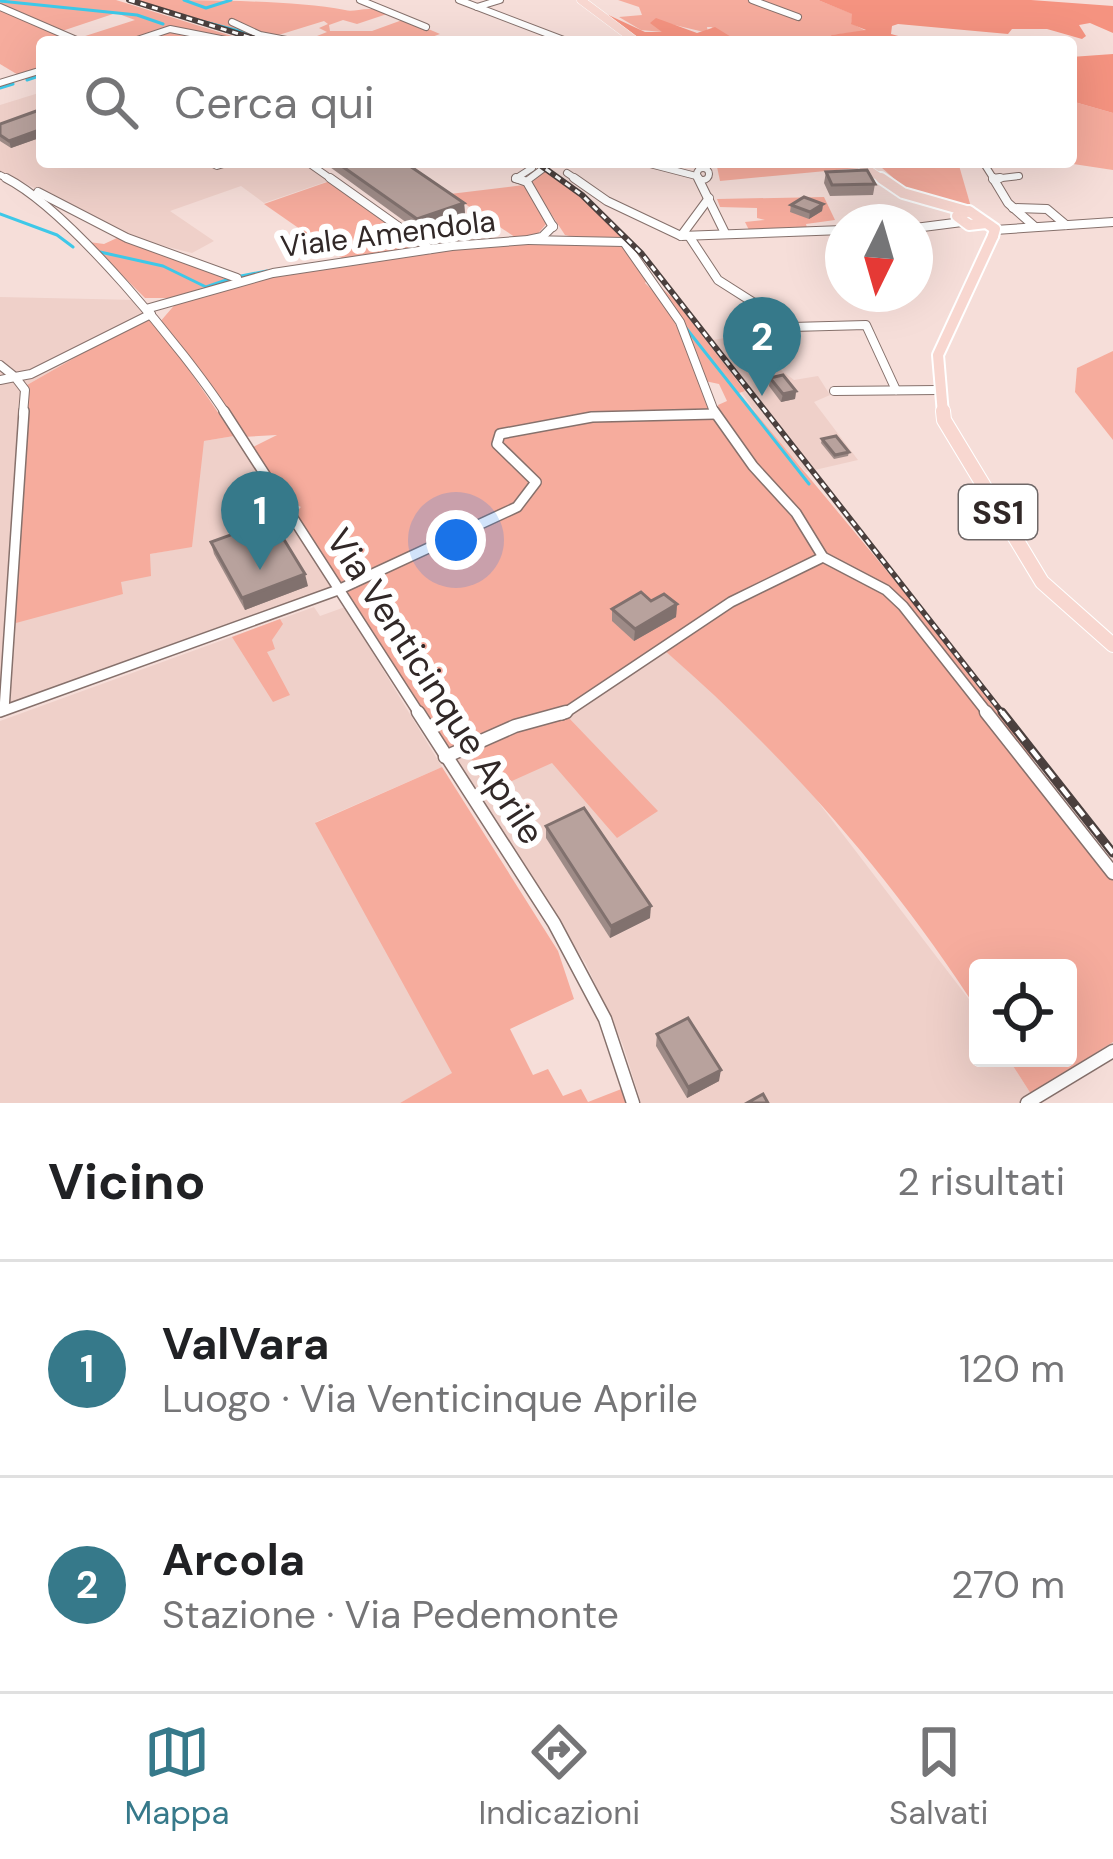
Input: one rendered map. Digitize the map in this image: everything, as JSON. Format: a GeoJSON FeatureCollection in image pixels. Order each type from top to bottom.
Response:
{"type":"FeatureCollection","features":[{"type":"Feature","properties":{"kind":"main road"},"geometry":{"type":"LineString","coordinates":[[581,0],[629,36]]}},
{"type":"Feature","properties":{"kind":"main road"},"geometry":{"type":"LineString","coordinates":[[866,168],[904,193],[989,227]]}},
{"type":"Feature","properties":{"kind":"main road","name":"SS1"},"geometry":{"type":"LineString","coordinates":[[989,227],[938,355],[938,389],[947,428],[1031,566],[1062,604],[1113,646]]}},
{"type":"Feature","properties":{"kind":"street"},"geometry":{"type":"LineString","coordinates":[[360,0],[426,27]]}},
{"type":"Feature","properties":{"kind":"street"},"geometry":{"type":"LineString","coordinates":[[459,0],[552,36]]}},
{"type":"Feature","properties":{"kind":"street"},"geometry":{"type":"LineString","coordinates":[[475,7],[500,0]]}},
{"type":"Feature","properties":{"kind":"street"},"geometry":{"type":"LineString","coordinates":[[752,0],[798,16]]}},
{"type":"Feature","properties":{"kind":"street"},"geometry":{"type":"LineString","coordinates":[[0,7],[67,36]]}},
{"type":"Feature","properties":{"kind":"street"},"geometry":{"type":"LineString","coordinates":[[232,22],[265,36]]}},
{"type":"Feature","properties":{"kind":"street"},"geometry":{"type":"LineString","coordinates":[[149,36],[170,29],[206,36]]}},
{"type":"Feature","properties":{"kind":"street"},"geometry":{"type":"LineString","coordinates":[[0,83],[36,72]]}},
{"type":"Feature","properties":{"kind":"street"},"geometry":{"type":"LineString","coordinates":[[316,168],[428,247]]}},
{"type":"Feature","properties":{"kind":"street"},"geometry":{"type":"LineString","coordinates":[[527,182],[514,179],[532,168]]}},
{"type":"Feature","properties":{"kind":"street","name":"Viale Amendola"},"geometry":{"type":"LineString","coordinates":[[0,380],[67,360],[149,311],[235,278],[428,247],[542,237],[553,226],[527,182],[544,168]]}},
{"type":"Feature","properties":{"kind":"street"},"geometry":{"type":"LineString","coordinates":[[667,168],[712,174]]}},
{"type":"Feature","properties":{"kind":"street"},"geometry":{"type":"LineString","coordinates":[[697,173],[702,168]]}},
{"type":"Feature","properties":{"kind":"street"},"geometry":{"type":"LineString","coordinates":[[685,236],[708,196],[710,168]]}},
{"type":"Feature","properties":{"kind":"street"},"geometry":{"type":"LineString","coordinates":[[989,168],[1000,177],[1012,208],[1034,226]]}},
{"type":"Feature","properties":{"kind":"street"},"geometry":{"type":"LineString","coordinates":[[567,173],[607,201],[685,236],[825,230]]}},
{"type":"Feature","properties":{"kind":"street"},"geometry":{"type":"LineString","coordinates":[[697,173],[725,233]]}},
{"type":"Feature","properties":{"kind":"street","name":"Via Venticinque Aprile"},"geometry":{"type":"LineString","coordinates":[[0,175],[33,190],[149,311],[204,380],[579,966],[616,1046],[634,1103]]}},
{"type":"Feature","properties":{"kind":"street"},"geometry":{"type":"LineString","coordinates":[[1000,177],[1019,176]]}},
{"type":"Feature","properties":{"kind":"street"},"geometry":{"type":"LineString","coordinates":[[33,190],[127,238],[235,278]]}},
{"type":"Feature","properties":{"kind":"street"},"geometry":{"type":"LineString","coordinates":[[1012,208],[1048,209],[1066,225]]}},
{"type":"Feature","properties":{"kind":"street"},"geometry":{"type":"LineString","coordinates":[[933,227],[962,216]]}},
{"type":"Feature","properties":{"kind":"street"},"geometry":{"type":"LineString","coordinates":[[989,227],[1113,222]]}},
{"type":"Feature","properties":{"kind":"street"},"geometry":{"type":"LineString","coordinates":[[553,226],[560,236],[571,238]]}},
{"type":"Feature","properties":{"kind":"street"},"geometry":{"type":"LineString","coordinates":[[685,236],[718,280],[796,328],[866,325],[896,390]]}},
{"type":"Feature","properties":{"kind":"street"},"geometry":{"type":"LineString","coordinates":[[528,240],[617,238],[628,245],[680,322],[716,414],[753,466],[796,513],[823,556],[893,595],[1113,873]]}},
{"type":"Feature","properties":{"kind":"street"},"geometry":{"type":"LineString","coordinates":[[0,365],[25,390],[2,711],[338,590],[518,507],[536,482],[497,444],[500,434],[592,417],[716,414]]}},
{"type":"Feature","properties":{"kind":"street"},"geometry":{"type":"LineString","coordinates":[[834,392],[938,389]]}},
{"type":"Feature","properties":{"kind":"street"},"geometry":{"type":"LineString","coordinates":[[445,757],[515,726],[560,716],[731,602],[823,556]]}},
{"type":"Feature","properties":{"kind":"street"},"geometry":{"type":"LineString","coordinates":[[1027,1103],[1113,1051]]}},
{"type":"Feature","properties":{"kind":"shaded area"},"geometry":{"type":"Polygon","coordinates":[[[0,0],[116,0],[232,36],[85,36],[135,20],[116,13],[62,31],[0,5],[0,0]]]}},
{"type":"Feature","properties":{"kind":"shaded area"},"geometry":{"type":"Polygon","coordinates":[[[135,0],[374,9],[390,13],[357,24],[343,20],[329,25],[330,31],[372,31],[405,19],[440,34],[317,36],[327,32],[319,28],[328,24],[324,21],[275,36],[251,36],[135,0]]]}},
{"type":"Feature","properties":{"kind":"shaded area"},"geometry":{"type":"Polygon","coordinates":[[[618,0],[818,0],[853,14],[851,23],[866,31],[833,36],[728,36],[711,27],[708,33],[662,22],[662,32],[641,30],[619,17],[642,15],[639,7],[618,0]]]}},
{"type":"Feature","properties":{"kind":"shaded area"},"geometry":{"type":"Polygon","coordinates":[[[818,0],[1031,0],[1113,6],[1113,33],[1090,23],[1079,25],[1086,36],[1082,39],[1047,29],[1012,29],[1008,34],[898,24],[892,26],[891,34],[898,36],[832,36],[866,30],[851,24],[852,14],[818,0]]]}},
{"type":"Feature","properties":{"kind":"shaded area"},"geometry":{"type":"Polygon","coordinates":[[[0,9],[60,36],[36,36],[36,71],[20,76],[0,64],[0,9]]]}},
{"type":"Feature","properties":{"kind":"shaded area"},"geometry":{"type":"Polygon","coordinates":[[[602,12],[645,32],[662,32],[650,23],[656,18],[697,33],[715,27],[730,36],[634,36],[602,12]]]}},
{"type":"Feature","properties":{"kind":"shaded area"},"geometry":{"type":"Polygon","coordinates":[[[1113,54],[1113,113],[1077,103],[1077,57],[1113,54]]]}},
{"type":"Feature","properties":{"kind":"shaded area"},"geometry":{"type":"Polygon","coordinates":[[[36,94],[36,168],[312,168],[331,180],[264,203],[241,186],[170,211],[214,241],[192,253],[140,240],[0,171],[0,105],[36,94]]]}},
{"type":"Feature","properties":{"kind":"shaded area"},"geometry":{"type":"Polygon","coordinates":[[[1077,103],[1113,113],[1113,170],[1077,165],[1077,103]]]}},
{"type":"Feature","properties":{"kind":"shaded area"},"geometry":{"type":"Polygon","coordinates":[[[717,168],[858,168],[720,181],[717,168]]]}},
{"type":"Feature","properties":{"kind":"shaded area"},"geometry":{"type":"Polygon","coordinates":[[[882,168],[960,168],[971,207],[908,191],[882,168]]]}},
{"type":"Feature","properties":{"kind":"shaded area"},"geometry":{"type":"Polygon","coordinates":[[[545,171],[622,237],[584,238],[623,242],[649,278],[645,283],[668,310],[721,422],[821,556],[730,601],[556,713],[446,754],[341,591],[529,499],[538,482],[496,444],[512,461],[511,466],[535,483],[526,498],[339,589],[292,516],[301,507],[280,497],[249,449],[277,435],[242,437],[159,323],[178,301],[289,271],[376,261],[435,248],[574,237],[565,235],[534,188],[532,182],[545,171]]]}},
{"type":"Feature","properties":{"kind":"shaded area"},"geometry":{"type":"Polygon","coordinates":[[[330,181],[421,246],[346,261],[264,204],[330,181]]]}},
{"type":"Feature","properties":{"kind":"shaded area"},"geometry":{"type":"Polygon","coordinates":[[[524,185],[547,223],[536,236],[518,239],[450,194],[524,185]]]}},
{"type":"Feature","properties":{"kind":"shaded area"},"geometry":{"type":"Polygon","coordinates":[[[824,197],[827,204],[825,221],[806,224],[807,228],[749,230],[745,222],[765,220],[757,218],[757,208],[720,207],[717,199],[824,197]]]}},
{"type":"Feature","properties":{"kind":"shaded area"},"geometry":{"type":"Polygon","coordinates":[[[119,237],[230,277],[176,298],[145,298],[89,242],[104,244],[119,237]]]}},
{"type":"Feature","properties":{"kind":"shaded area"},"geometry":{"type":"Polygon","coordinates":[[[655,282],[673,298],[745,391],[739,393],[906,594],[1034,759],[1028,761],[898,596],[825,555],[720,416],[718,405],[727,401],[719,384],[705,381],[655,282]]]}},
{"type":"Feature","properties":{"kind":"shaded area"},"geometry":{"type":"Polygon","coordinates":[[[0,297],[138,300],[151,314],[20,389],[123,594],[120,582],[150,554],[178,549],[204,441],[234,436],[334,589],[0,711],[0,297]]]}},
{"type":"Feature","properties":{"kind":"shaded area"},"geometry":{"type":"Polygon","coordinates":[[[151,314],[234,436],[204,441],[192,547],[150,554],[151,576],[121,582],[123,594],[16,623],[20,389],[151,314]]]}},
{"type":"Feature","properties":{"kind":"shaded area"},"geometry":{"type":"Polygon","coordinates":[[[750,334],[769,361],[794,380],[818,376],[830,395],[814,402],[858,460],[806,472],[772,436],[706,341],[750,334]]]}},
{"type":"Feature","properties":{"kind":"shaded area"},"geometry":{"type":"Polygon","coordinates":[[[1113,351],[1113,440],[1075,392],[1077,368],[1113,351]]]}},
{"type":"Feature","properties":{"kind":"shaded area"},"geometry":{"type":"Polygon","coordinates":[[[818,561],[890,596],[1113,879],[1113,1042],[1077,1065],[1077,959],[969,959],[969,997],[910,913],[834,819],[752,731],[664,650],[733,603],[818,561]]]}},
{"type":"Feature","properties":{"kind":"shaded area"},"geometry":{"type":"Polygon","coordinates":[[[314,607],[320,616],[345,607],[442,767],[316,822],[453,1074],[400,1103],[0,1103],[0,721],[314,607]]]}},
{"type":"Feature","properties":{"kind":"shaded area"},"geometry":{"type":"Polygon","coordinates":[[[280,619],[283,624],[272,640],[275,649],[267,652],[290,695],[273,702],[232,637],[280,619]]]}},
{"type":"Feature","properties":{"kind":"shaded area"},"geometry":{"type":"Polygon","coordinates":[[[664,650],[723,701],[809,790],[969,999],[969,1067],[1014,1067],[1031,1094],[1019,1103],[641,1103],[623,1045],[586,964],[450,757],[563,719],[664,650]]]}},
{"type":"Feature","properties":{"kind":"shaded area"},"geometry":{"type":"Polygon","coordinates":[[[567,716],[658,811],[617,838],[552,763],[492,790],[466,750],[516,728],[567,716]]]}},
{"type":"Feature","properties":{"kind":"shaded area"},"geometry":{"type":"Polygon","coordinates":[[[442,767],[558,951],[574,999],[510,1029],[533,1075],[548,1069],[563,1096],[581,1089],[588,1102],[624,1088],[628,1103],[400,1103],[452,1073],[315,823],[442,767]]]}},
{"type":"Feature","properties":{"kind":"shaded area"},"geometry":{"type":"Polygon","coordinates":[[[1014,1067],[1074,1067],[1031,1094],[1014,1067]]]}},
{"type":"Feature","properties":{"kind":"building"},"geometry":{"type":"Polygon","coordinates":[[[36,111],[36,131],[9,141],[0,135],[0,124],[36,111]]]}},
{"type":"Feature","properties":{"kind":"building"},"geometry":{"type":"Polygon","coordinates":[[[345,168],[413,168],[464,203],[417,219],[345,168]]]}},
{"type":"Feature","properties":{"kind":"building"},"geometry":{"type":"Polygon","coordinates":[[[867,170],[875,184],[832,185],[826,172],[867,170]]]}},
{"type":"Feature","properties":{"kind":"building"},"geometry":{"type":"Polygon","coordinates":[[[804,197],[823,204],[810,212],[791,205],[804,197]]]}},
{"type":"Feature","properties":{"kind":"building"},"geometry":{"type":"Polygon","coordinates":[[[783,375],[796,391],[783,394],[770,378],[783,375]]]}},
{"type":"Feature","properties":{"kind":"building"},"geometry":{"type":"Polygon","coordinates":[[[836,436],[849,452],[835,455],[822,439],[836,436]]]}},
{"type":"Feature","properties":{"kind":"building"},"geometry":{"type":"Polygon","coordinates":[[[272,520],[305,574],[242,598],[211,542],[272,520]]]}},
{"type":"Feature","properties":{"kind":"building"},"geometry":{"type":"Polygon","coordinates":[[[641,592],[651,601],[664,594],[677,604],[635,629],[612,609],[641,592]]]}},
{"type":"Feature","properties":{"kind":"building"},"geometry":{"type":"Polygon","coordinates":[[[584,808],[651,906],[611,926],[546,826],[584,808]]]}},
{"type":"Feature","properties":{"kind":"building"},"geometry":{"type":"Polygon","coordinates":[[[688,1018],[721,1070],[688,1087],[657,1034],[688,1018]]]}},
{"type":"Feature","properties":{"kind":"building"},"geometry":{"type":"Polygon","coordinates":[[[763,1094],[768,1103],[747,1103],[763,1094]]]}},
{"type":"Feature","properties":{"kind":"waterway"},"geometry":{"type":"LineString","coordinates":[[184,0],[206,8],[231,0]]}},
{"type":"Feature","properties":{"kind":"waterway"},"geometry":{"type":"LineString","coordinates":[[0,1],[137,15],[163,24]]}},
{"type":"Feature","properties":{"kind":"waterway"},"geometry":{"type":"LineString","coordinates":[[193,19],[247,33]]}},
{"type":"Feature","properties":{"kind":"waterway"},"geometry":{"type":"LineString","coordinates":[[27,80],[36,77]]}},
{"type":"Feature","properties":{"kind":"waterway"},"geometry":{"type":"LineString","coordinates":[[0,88],[13,84]]}},
{"type":"Feature","properties":{"kind":"waterway"},"geometry":{"type":"LineString","coordinates":[[0,214],[57,235],[73,247]]}},
{"type":"Feature","properties":{"kind":"waterway"},"geometry":{"type":"LineString","coordinates":[[100,252],[163,266],[206,287],[232,278]]}},
{"type":"Feature","properties":{"kind":"waterway"},"geometry":{"type":"LineString","coordinates":[[241,276],[267,271]]}},
{"type":"Feature","properties":{"kind":"waterway"},"geometry":{"type":"LineString","coordinates":[[686,328],[809,484]]}},
{"type":"Feature","properties":{"kind":"railway"},"geometry":{"type":"LineString","coordinates":[[129,0],[246,36]]}},
{"type":"Feature","properties":{"kind":"railway"},"geometry":{"type":"LineString","coordinates":[[544,168],[582,195],[642,254],[1004,715]]}},
{"type":"Feature","properties":{"kind":"railway"},"geometry":{"type":"LineString","coordinates":[[1002,712],[1113,853]]}},
{"type":"Feature","properties":{"kind":"place","name":"Arcola"},"geometry":{"type":"Point","coordinates":[762,396]}},
{"type":"Feature","properties":{"kind":"place","name":"ValVara"},"geometry":{"type":"Point","coordinates":[260,570]}}]}
